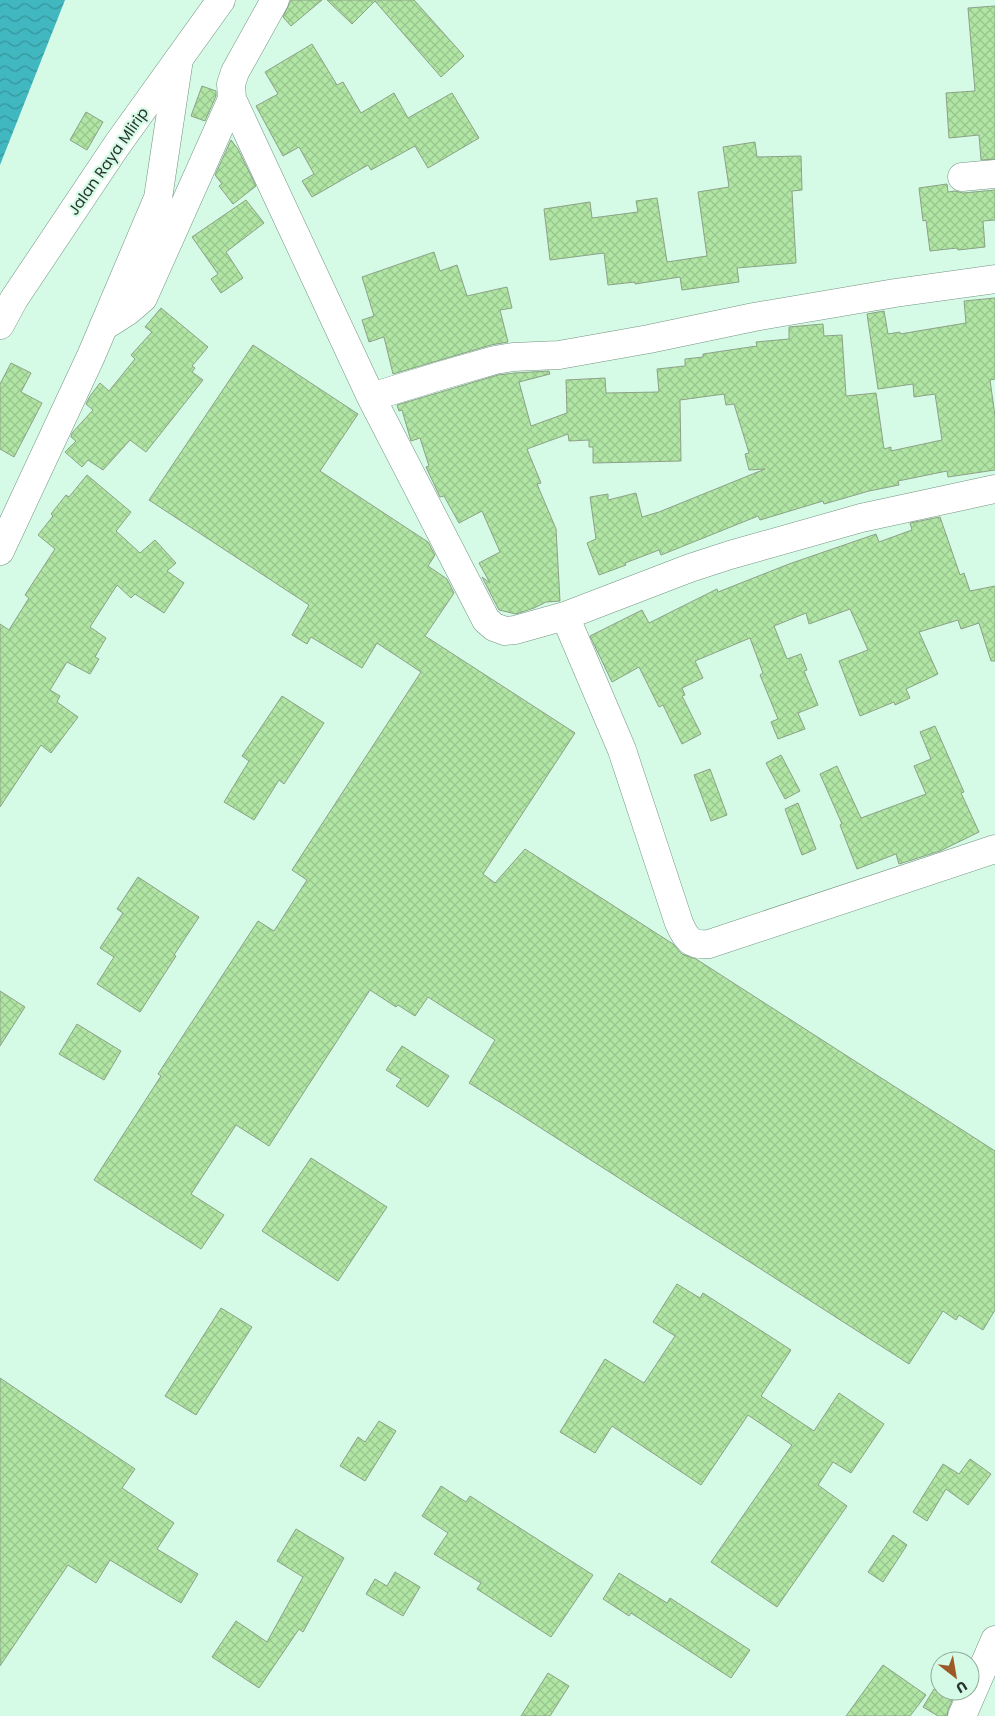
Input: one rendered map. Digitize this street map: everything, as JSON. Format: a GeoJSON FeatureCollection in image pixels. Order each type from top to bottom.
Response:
{"type":"FeatureCollection","features":[{"type":"Feature","properties":{"kind":"street"},"geometry":{"type":"LineString","coordinates":[[0,551],[103,327],[158,198],[186,49],[198,14],[199,0]]}},
{"type":"Feature","properties":{"kind":"street","name":"Jalan Raya Mlirip"},"geometry":{"type":"LineString","coordinates":[[0,325],[14,299],[65,223],[221,0]]}},
{"type":"Feature","properties":{"kind":"street"},"geometry":{"type":"LineString","coordinates":[[103,327],[128,311],[143,298],[232,99],[234,72],[275,0]]}},
{"type":"Feature","properties":{"kind":"street"},"geometry":{"type":"LineString","coordinates":[[232,99],[371,397],[486,620],[494,627],[505,631],[515,630],[565,616],[690,568],[730,555],[860,518],[995,489]]}},
{"type":"Feature","properties":{"kind":"street"},"geometry":{"type":"LineString","coordinates":[[962,177],[995,174]]}},
{"type":"Feature","properties":{"kind":"street"},"geometry":{"type":"LineString","coordinates":[[371,397],[495,360],[513,357],[558,355],[867,298],[995,279]]}},
{"type":"Feature","properties":{"kind":"street"},"geometry":{"type":"LineString","coordinates":[[565,616],[622,750],[679,923],[683,933],[690,941],[699,945],[709,944],[995,849]]}},
{"type":"Feature","properties":{"kind":"street"},"geometry":{"type":"LineString","coordinates":[[962,1716],[995,1640]]}},
{"type":"Feature","properties":{"kind":"water"},"geometry":{"type":"Polygon","coordinates":[[[0,0],[65,0],[0,165],[0,0]]]}},
{"type":"Feature","properties":{"kind":"building"},"geometry":{"type":"Polygon","coordinates":[[[291,0],[322,0],[291,26],[283,17],[291,0]]]}},
{"type":"Feature","properties":{"kind":"building"},"geometry":{"type":"Polygon","coordinates":[[[327,0],[414,0],[464,56],[441,77],[375,1],[352,24],[327,0]]]}},
{"type":"Feature","properties":{"kind":"building"},"geometry":{"type":"Polygon","coordinates":[[[995,6],[995,159],[981,160],[979,135],[949,138],[946,93],[975,91],[968,8],[995,6]]]}},
{"type":"Feature","properties":{"kind":"building"},"geometry":{"type":"Polygon","coordinates":[[[312,44],[337,85],[343,82],[361,113],[394,93],[408,118],[452,93],[479,138],[428,168],[415,146],[371,170],[368,165],[312,197],[302,181],[314,174],[299,147],[283,156],[256,106],[278,94],[265,72],[312,44]]]}},
{"type":"Feature","properties":{"kind":"building"},"geometry":{"type":"Polygon","coordinates":[[[202,86],[216,91],[216,96],[205,121],[191,116],[202,86]]]}},
{"type":"Feature","properties":{"kind":"building"},"geometry":{"type":"Polygon","coordinates":[[[86,112],[103,122],[87,150],[70,140],[86,112]]]}},
{"type":"Feature","properties":{"kind":"building"},"geometry":{"type":"Polygon","coordinates":[[[231,140],[238,149],[256,186],[233,204],[219,186],[222,184],[215,175],[231,140]]]}},
{"type":"Feature","properties":{"kind":"building"},"geometry":{"type":"Polygon","coordinates":[[[755,142],[757,157],[801,156],[802,190],[792,191],[796,263],[737,268],[739,282],[682,290],[680,277],[635,284],[635,282],[608,285],[604,253],[550,260],[544,209],[590,202],[592,218],[638,212],[636,201],[657,198],[667,262],[707,256],[698,192],[729,187],[723,147],[755,142]]]}},
{"type":"Feature","properties":{"kind":"building"},"geometry":{"type":"Polygon","coordinates":[[[947,184],[948,192],[963,193],[995,190],[995,220],[983,221],[985,247],[930,251],[926,220],[923,221],[919,188],[947,184]]]}},
{"type":"Feature","properties":{"kind":"building"},"geometry":{"type":"Polygon","coordinates":[[[246,200],[264,223],[226,252],[243,278],[221,293],[211,279],[218,274],[192,237],[246,200]]]}},
{"type":"Feature","properties":{"kind":"building"},"geometry":{"type":"Polygon","coordinates":[[[434,252],[440,271],[457,265],[467,296],[507,287],[512,308],[500,310],[508,342],[491,345],[393,374],[384,337],[369,342],[362,320],[374,316],[362,277],[434,252]]]}},
{"type":"Feature","properties":{"kind":"building"},"geometry":{"type":"Polygon","coordinates":[[[995,298],[995,379],[990,380],[995,416],[995,470],[948,477],[947,471],[898,481],[899,485],[869,491],[824,504],[823,501],[760,520],[758,516],[661,555],[659,550],[599,575],[587,543],[596,539],[590,497],[608,494],[608,500],[636,493],[642,517],[659,512],[765,469],[749,470],[745,454],[749,453],[734,404],[726,405],[724,394],[680,400],[681,461],[593,463],[593,447],[589,447],[589,440],[569,441],[568,434],[527,449],[541,483],[537,484],[556,529],[560,601],[546,602],[516,614],[499,610],[482,577],[490,583],[479,563],[500,552],[482,511],[459,523],[444,496],[440,497],[426,467],[429,466],[420,438],[411,441],[402,410],[399,411],[397,405],[498,375],[549,371],[550,374],[519,382],[531,426],[567,413],[566,380],[605,378],[606,393],[659,392],[657,369],[685,366],[685,359],[703,357],[703,354],[757,346],[756,342],[789,339],[789,327],[823,324],[824,336],[842,335],[846,396],[876,393],[884,449],[891,447],[891,451],[942,440],[935,394],[914,397],[913,384],[878,389],[867,314],[884,311],[888,334],[900,332],[900,334],[966,323],[964,301],[995,298]]]}},
{"type":"Feature","properties":{"kind":"building"},"geometry":{"type":"Polygon","coordinates":[[[161,308],[208,347],[192,366],[195,368],[192,372],[203,380],[146,452],[130,440],[103,470],[88,460],[82,467],[65,452],[76,441],[71,437],[72,433],[93,410],[86,404],[100,383],[109,391],[135,359],[131,355],[152,332],[145,327],[161,308]]]}},
{"type":"Feature","properties":{"kind":"building"},"geometry":{"type":"Polygon","coordinates":[[[253,345],[358,414],[320,471],[428,542],[435,555],[428,566],[447,579],[454,593],[425,636],[575,733],[483,874],[495,883],[525,849],[673,944],[682,954],[696,959],[995,1151],[995,1310],[983,1330],[959,1315],[956,1320],[943,1311],[909,1364],[469,1083],[495,1040],[428,997],[415,1016],[398,1005],[396,1007],[370,990],[269,1146],[236,1125],[191,1194],[224,1215],[201,1249],[94,1180],[161,1076],[158,1074],[258,921],[274,931],[307,880],[292,870],[421,672],[377,643],[362,668],[311,637],[307,644],[292,635],[309,605],[149,500],[253,345]]]}},
{"type":"Feature","properties":{"kind":"building"},"geometry":{"type":"Polygon","coordinates":[[[11,363],[31,373],[21,392],[42,403],[14,457],[0,449],[0,384],[11,363]]]}},
{"type":"Feature","properties":{"kind":"building"},"geometry":{"type":"Polygon","coordinates":[[[87,475],[131,512],[116,531],[140,553],[155,540],[176,563],[167,571],[184,583],[164,613],[135,594],[131,598],[117,585],[90,627],[106,638],[95,657],[99,659],[90,674],[67,662],[50,690],[60,696],[57,702],[78,717],[51,753],[41,745],[0,807],[0,624],[9,630],[29,598],[25,595],[55,549],[38,535],[66,495],[69,497],[87,475]]]}},
{"type":"Feature","properties":{"kind":"building"},"geometry":{"type":"Polygon","coordinates":[[[940,517],[960,575],[964,573],[970,591],[995,586],[995,661],[991,661],[979,623],[961,629],[958,620],[919,632],[938,674],[906,689],[910,698],[895,705],[894,702],[860,716],[839,661],[868,650],[850,609],[809,624],[806,613],[774,626],[787,659],[801,654],[807,670],[804,671],[818,705],[798,713],[805,729],[778,739],[771,722],[778,719],[760,675],[763,673],[750,638],[695,661],[703,678],[682,688],[685,695],[682,696],[701,734],[682,744],[663,705],[659,707],[639,667],[612,682],[590,636],[642,610],[649,623],[717,589],[718,592],[789,564],[876,534],[879,542],[912,530],[910,523],[940,517]]]}},
{"type":"Feature","properties":{"kind":"building"},"geometry":{"type":"Polygon","coordinates":[[[282,696],[324,723],[284,784],[279,780],[254,820],[224,802],[249,761],[242,756],[282,696]]]}},
{"type":"Feature","properties":{"kind":"building"},"geometry":{"type":"Polygon","coordinates":[[[935,726],[964,792],[961,793],[979,832],[940,851],[899,864],[896,854],[857,869],[840,825],[842,824],[820,774],[837,766],[861,818],[926,794],[914,766],[931,759],[920,732],[935,726]]]}},
{"type":"Feature","properties":{"kind":"building"},"geometry":{"type":"Polygon","coordinates":[[[781,755],[800,791],[785,799],[766,763],[781,755]]]}},
{"type":"Feature","properties":{"kind":"building"},"geometry":{"type":"Polygon","coordinates":[[[710,769],[727,815],[711,821],[694,775],[710,769]]]}},
{"type":"Feature","properties":{"kind":"building"},"geometry":{"type":"Polygon","coordinates":[[[798,803],[816,849],[802,855],[785,809],[798,803]]]}},
{"type":"Feature","properties":{"kind":"building"},"geometry":{"type":"Polygon","coordinates":[[[138,877],[199,917],[140,1012],[97,984],[114,957],[100,948],[123,913],[117,909],[138,877]]]}},
{"type":"Feature","properties":{"kind":"building"},"geometry":{"type":"Polygon","coordinates":[[[0,991],[25,1007],[0,1046],[0,991]]]}},
{"type":"Feature","properties":{"kind":"building"},"geometry":{"type":"Polygon","coordinates":[[[77,1024],[121,1051],[104,1080],[59,1054],[77,1024]]]}},
{"type":"Feature","properties":{"kind":"building"},"geometry":{"type":"Polygon","coordinates":[[[402,1046],[449,1076],[428,1107],[396,1086],[401,1079],[386,1070],[402,1046]]]}},
{"type":"Feature","properties":{"kind":"building"},"geometry":{"type":"Polygon","coordinates":[[[311,1158],[387,1207],[338,1281],[262,1231],[311,1158]]]}},
{"type":"Feature","properties":{"kind":"building"},"geometry":{"type":"Polygon","coordinates":[[[677,1284],[700,1298],[703,1293],[791,1350],[761,1396],[814,1431],[839,1393],[884,1424],[851,1473],[833,1462],[818,1485],[847,1506],[777,1607],[711,1562],[792,1445],[748,1415],[701,1485],[612,1426],[595,1453],[560,1432],[605,1359],[644,1383],[675,1336],[653,1322],[677,1284]]]}},
{"type":"Feature","properties":{"kind":"building"},"geometry":{"type":"Polygon","coordinates":[[[221,1308],[252,1327],[196,1415],[165,1396],[221,1308]]]}},
{"type":"Feature","properties":{"kind":"building"},"geometry":{"type":"Polygon","coordinates":[[[0,1378],[135,1469],[122,1488],[174,1523],[157,1549],[198,1574],[181,1603],[110,1560],[96,1583],[68,1565],[0,1666],[0,1378]]]}},
{"type":"Feature","properties":{"kind":"building"},"geometry":{"type":"Polygon","coordinates":[[[379,1421],[396,1431],[365,1481],[340,1466],[358,1437],[365,1442],[379,1421]]]}},
{"type":"Feature","properties":{"kind":"building"},"geometry":{"type":"Polygon","coordinates":[[[970,1459],[991,1474],[968,1505],[946,1489],[927,1521],[913,1512],[943,1464],[959,1474],[970,1459]]]}},
{"type":"Feature","properties":{"kind":"building"},"geometry":{"type":"Polygon","coordinates":[[[441,1486],[466,1502],[470,1496],[593,1575],[551,1637],[477,1589],[481,1583],[434,1554],[448,1533],[422,1516],[441,1486]]]}},
{"type":"Feature","properties":{"kind":"building"},"geometry":{"type":"Polygon","coordinates":[[[296,1529],[344,1558],[303,1632],[299,1629],[259,1688],[212,1657],[236,1621],[267,1642],[303,1577],[277,1561],[296,1529]]]}},
{"type":"Feature","properties":{"kind":"building"},"geometry":{"type":"Polygon","coordinates":[[[893,1535],[907,1545],[883,1582],[868,1572],[893,1535]]]}},
{"type":"Feature","properties":{"kind":"building"},"geometry":{"type":"Polygon","coordinates":[[[395,1572],[420,1587],[403,1616],[366,1594],[375,1579],[387,1586],[395,1572]]]}},
{"type":"Feature","properties":{"kind":"building"},"geometry":{"type":"Polygon","coordinates":[[[619,1573],[667,1603],[670,1598],[750,1650],[731,1678],[631,1613],[629,1616],[603,1599],[619,1573]]]}},
{"type":"Feature","properties":{"kind":"building"},"geometry":{"type":"Polygon","coordinates":[[[883,1665],[926,1695],[910,1716],[846,1716],[883,1665]]]}},
{"type":"Feature","properties":{"kind":"building"},"geometry":{"type":"Polygon","coordinates":[[[548,1673],[569,1686],[550,1716],[521,1716],[548,1673]]]}},
{"type":"Feature","properties":{"kind":"building"},"geometry":{"type":"Polygon","coordinates":[[[930,1696],[930,1701],[952,1701],[947,1716],[938,1716],[923,1707],[930,1696]]]}}]}
